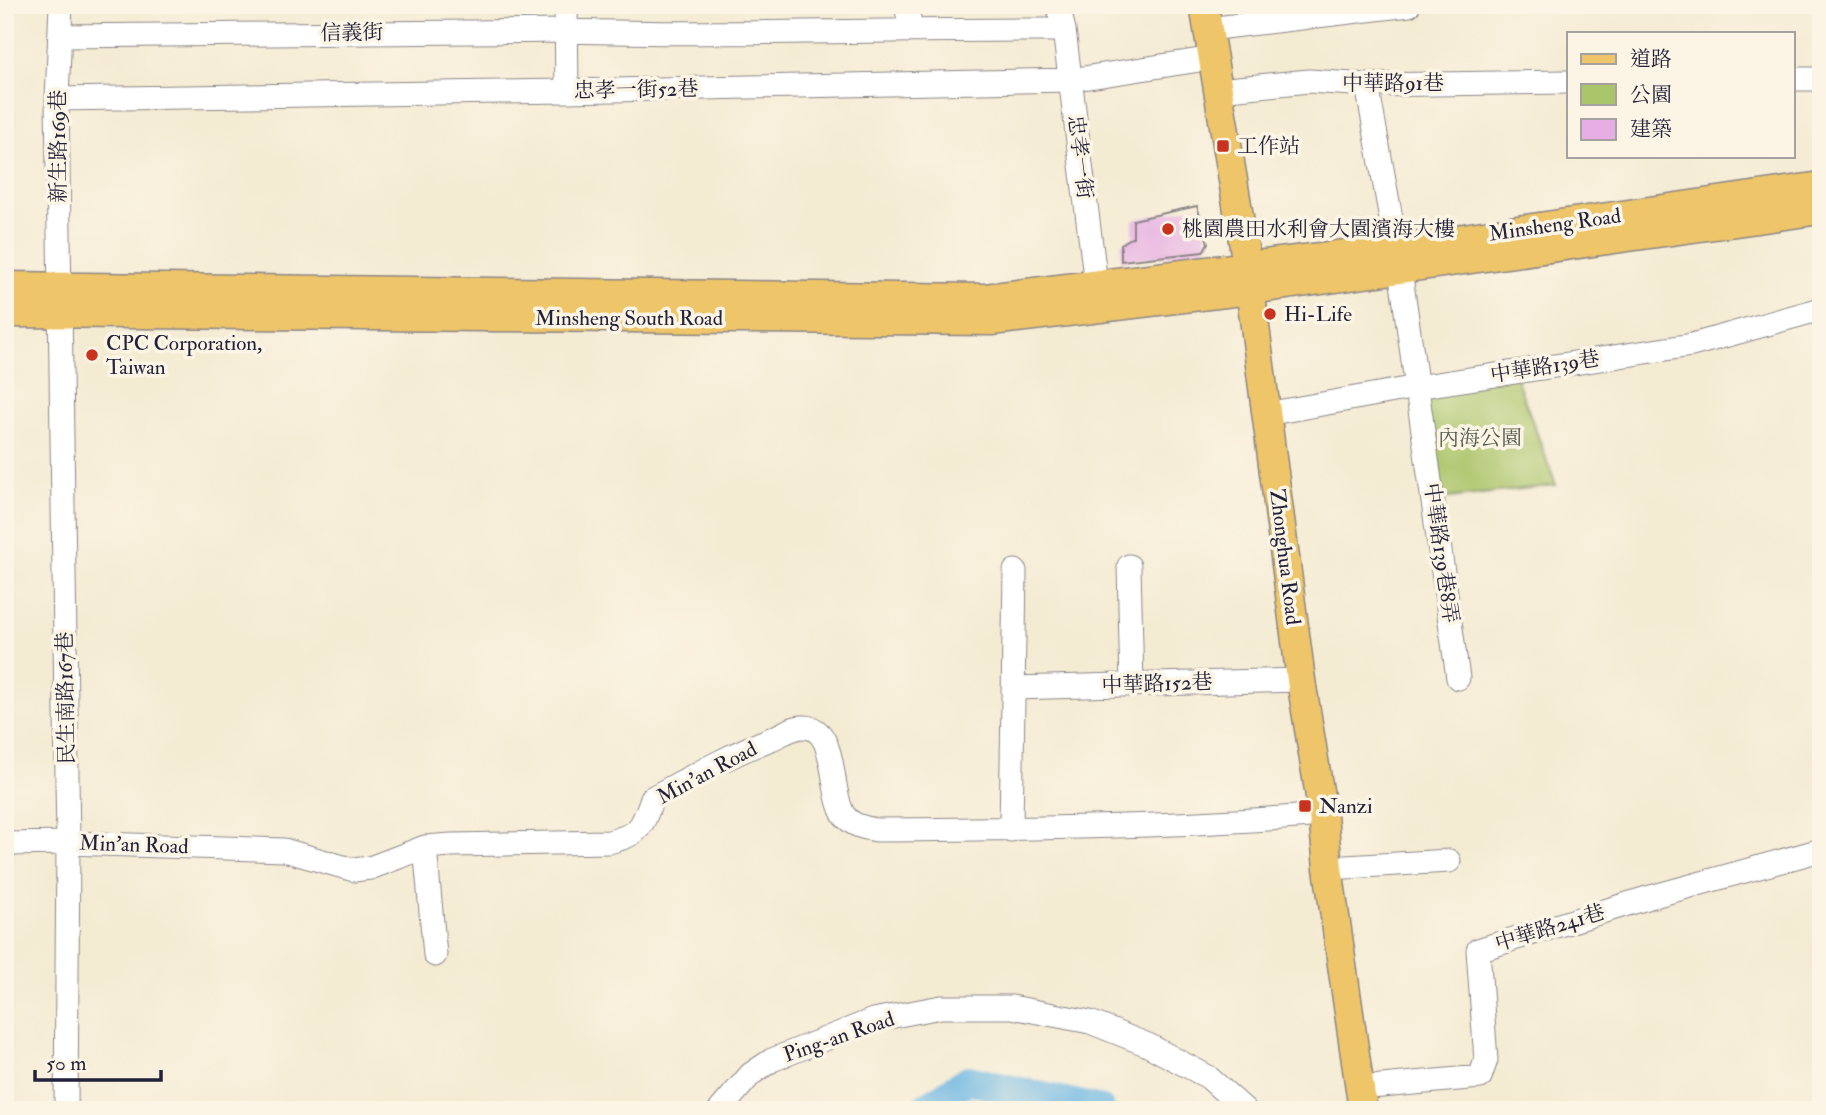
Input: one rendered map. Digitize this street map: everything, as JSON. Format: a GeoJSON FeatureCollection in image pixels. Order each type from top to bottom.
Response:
{"type":"FeatureCollection","features":[{"type":"Feature","properties":{"kind":"main road","name":"Zhonghua Road"},"geometry":{"type":"LineString","coordinates":[[1206,17],[1249,277],[1301,680],[1323,815],[1361,1099]]}},
{"type":"Feature","properties":{"kind":"main road","name":"Minsheng Road"},"geometry":{"type":"LineString","coordinates":[[1397,259],[1821,186]]}},
{"type":"Feature","properties":{"kind":"main road","name":"Minsheng Road"},"geometry":{"type":"LineString","coordinates":[[1249,277],[1821,209]]}},
{"type":"Feature","properties":{"kind":"main road","name":"Minsheng South Road"},"geometry":{"type":"LineString","coordinates":[[5,286],[59,300],[992,321],[1097,296],[1249,277]]}},
{"type":"Feature","properties":{"kind":"main road","name":"Minsheng South Road"},"geometry":{"type":"LineString","coordinates":[[5,313],[59,300]]}},
{"type":"Feature","properties":{"kind":"street","name":"新生路169巷"},"geometry":{"type":"LineString","coordinates":[[59,300],[57,99],[61,5]]}},
{"type":"Feature","properties":{"kind":"street"},"geometry":{"type":"LineString","coordinates":[[566,5],[567,91]]}},
{"type":"Feature","properties":{"kind":"street"},"geometry":{"type":"LineString","coordinates":[[906,5],[911,29]]}},
{"type":"Feature","properties":{"kind":"street","name":"忠孝一街"},"geometry":{"type":"LineString","coordinates":[[1058,5],[1064,30],[1097,296]]}},
{"type":"Feature","properties":{"kind":"street"},"geometry":{"type":"LineString","coordinates":[[1206,17],[1409,5]]}},
{"type":"Feature","properties":{"kind":"street","name":"信義街"},"geometry":{"type":"LineString","coordinates":[[60,36],[1064,30]]}},
{"type":"Feature","properties":{"kind":"street","name":"忠孝一街52巷"},"geometry":{"type":"LineString","coordinates":[[57,99],[1070,80],[1213,58]]}},
{"type":"Feature","properties":{"kind":"street"},"geometry":{"type":"LineString","coordinates":[[1794,79],[1821,79]]}},
{"type":"Feature","properties":{"kind":"street","name":"中華路91巷"},"geometry":{"type":"LineString","coordinates":[[1218,90],[1309,81],[1367,85],[1567,82]]}},
{"type":"Feature","properties":{"kind":"street","name":"中華路139巷8弄"},"geometry":{"type":"LineString","coordinates":[[1367,85],[1417,387],[1458,678]]}},
{"type":"Feature","properties":{"kind":"street","name":"民生南路167巷"},"geometry":{"type":"LineString","coordinates":[[59,300],[68,843],[66,1110]]}},
{"type":"Feature","properties":{"kind":"street","name":"中華路139巷"},"geometry":{"type":"LineString","coordinates":[[1266,414],[1417,387],[1692,345],[1821,309]]}},
{"type":"Feature","properties":{"kind":"street"},"geometry":{"type":"LineString","coordinates":[[1129,566],[1132,685]]}},
{"type":"Feature","properties":{"kind":"street"},"geometry":{"type":"LineString","coordinates":[[1011,830],[1014,571]]}},
{"type":"Feature","properties":{"kind":"street","name":"中華路152巷"},"geometry":{"type":"LineString","coordinates":[[1014,688],[1301,680]]}},
{"type":"Feature","properties":{"kind":"street","name":"Min'an Road"},"geometry":{"type":"LineString","coordinates":[[5,844],[68,843],[284,850],[354,870],[425,848],[451,845],[609,842],[630,836],[643,824],[652,798],[732,754],[796,728],[814,730],[825,740],[830,749],[836,797],[845,816],[857,826],[877,830],[1011,830],[1240,822],[1323,815]]}},
{"type":"Feature","properties":{"kind":"street"},"geometry":{"type":"LineString","coordinates":[[425,848],[435,956]]}},
{"type":"Feature","properties":{"kind":"street","name":"中華路241巷"},"geometry":{"type":"LineString","coordinates":[[1361,1099],[1480,1077],[1486,1060],[1478,950],[1647,898],[1821,850]]}},
{"type":"Feature","properties":{"kind":"street"},"geometry":{"type":"LineString","coordinates":[[1328,868],[1449,861]]}},
{"type":"Feature","properties":{"kind":"street","name":"Ping-an Road"},"geometry":{"type":"LineString","coordinates":[[720,1110],[751,1074],[772,1060],[873,1020],[941,1007],[1012,1007],[1090,1022],[1148,1045],[1208,1077],[1245,1110]]}},
{"type":"Feature","properties":{"kind":"green space","name":"內海公園"},"geometry":{"type":"Polygon","coordinates":[[[1514,372],[1556,485],[1433,500],[1417,387],[1514,372]]]}},
{"type":"Feature","properties":{"kind":"building","name":"桃園農田水利會大園濱海大樓"},"geometry":{"type":"Polygon","coordinates":[[[1197,206],[1208,243],[1203,252],[1121,261],[1121,244],[1133,237],[1133,220],[1197,206]]]}},
{"type":"Feature","properties":{"kind":"waterway"},"geometry":{"type":"LineString","coordinates":[[923,1110],[968,1080],[1100,1110]]}},
{"type":"Feature","properties":{"kind":"place","name":"工作站"},"geometry":{"type":"Point","coordinates":[1223,146]}},
{"type":"Feature","properties":{"kind":"place","name":"桃園農田水利會大園濱海大樓"},"geometry":{"type":"Point","coordinates":[1168,229]}},
{"type":"Feature","properties":{"kind":"place","name":"Hi-Life"},"geometry":{"type":"Point","coordinates":[1270,314]}},
{"type":"Feature","properties":{"kind":"place","name":"CPC Corporation, Taiwan"},"geometry":{"type":"Point","coordinates":[92,355]}},
{"type":"Feature","properties":{"kind":"place","name":"Nanzi"},"geometry":{"type":"Point","coordinates":[1305,806]}}]}
